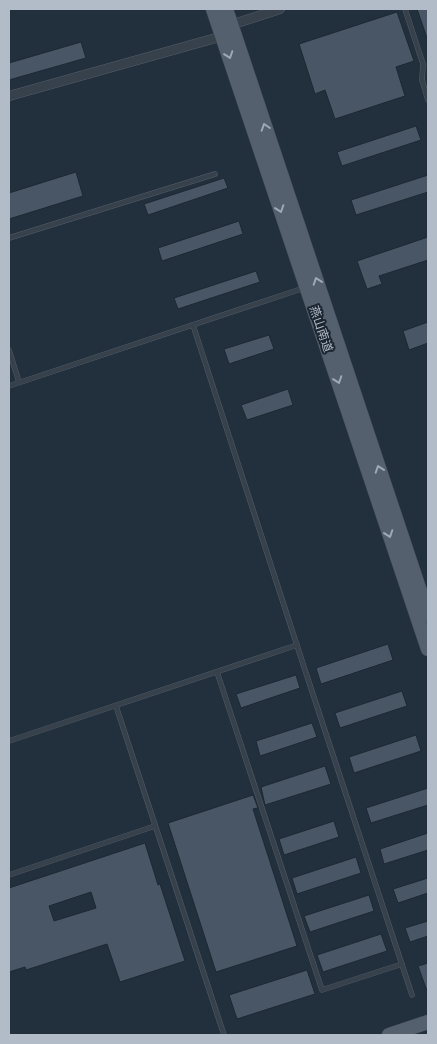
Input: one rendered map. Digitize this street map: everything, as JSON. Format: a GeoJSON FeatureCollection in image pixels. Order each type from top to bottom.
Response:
{"type":"FeatureCollection","features":[{"type":"Feature","properties":{"kind":"main road","name":"燕山南道"},"geometry":{"type":"LineString","coordinates":[[213,9],[227,31],[428,614]]}},
{"type":"Feature","properties":{"kind":"main road","name":"燕山南道"},"geometry":{"type":"LineString","coordinates":[[226,9],[227,31],[307,288],[428,649]]}},
{"type":"Feature","properties":{"kind":"main road"},"geometry":{"type":"LineString","coordinates":[[389,1035],[428,1022]]}},
{"type":"Feature","properties":{"kind":"street"},"geometry":{"type":"LineString","coordinates":[[9,96],[227,31],[280,9]]}},
{"type":"Feature","properties":{"kind":"lane"},"geometry":{"type":"LineString","coordinates":[[406,9],[423,64],[422,80],[428,100]]}},
{"type":"Feature","properties":{"kind":"lane"},"geometry":{"type":"LineString","coordinates":[[9,238],[215,174]]}},
{"type":"Feature","properties":{"kind":"lane"},"geometry":{"type":"LineString","coordinates":[[9,386],[307,288]]}},
{"type":"Feature","properties":{"kind":"lane"},"geometry":{"type":"LineString","coordinates":[[193,325],[412,995]]}},
{"type":"Feature","properties":{"kind":"lane"},"geometry":{"type":"LineString","coordinates":[[9,350],[19,382]]}},
{"type":"Feature","properties":{"kind":"lane"},"geometry":{"type":"LineString","coordinates":[[9,741],[297,645]]}},
{"type":"Feature","properties":{"kind":"lane"},"geometry":{"type":"LineString","coordinates":[[217,672],[322,990],[402,964]]}},
{"type":"Feature","properties":{"kind":"lane"},"geometry":{"type":"LineString","coordinates":[[116,706],[224,1035]]}},
{"type":"Feature","properties":{"kind":"lane"},"geometry":{"type":"LineString","coordinates":[[9,874],[156,826]]}},
{"type":"Feature","properties":{"kind":"building"},"geometry":{"type":"Polygon","coordinates":[[[417,9],[428,9],[428,38],[427,38],[417,9]]]}},
{"type":"Feature","properties":{"kind":"building"},"geometry":{"type":"Polygon","coordinates":[[[397,12],[414,61],[396,67],[405,96],[335,119],[325,90],[315,94],[299,44],[397,12]]]}},
{"type":"Feature","properties":{"kind":"building"},"geometry":{"type":"Polygon","coordinates":[[[81,42],[86,58],[9,80],[9,63],[81,42]]]}},
{"type":"Feature","properties":{"kind":"building"},"geometry":{"type":"Polygon","coordinates":[[[416,126],[421,140],[342,166],[337,152],[416,126]]]}},
{"type":"Feature","properties":{"kind":"building"},"geometry":{"type":"Polygon","coordinates":[[[76,172],[83,196],[9,219],[9,193],[76,172]]]}},
{"type":"Feature","properties":{"kind":"building"},"geometry":{"type":"Polygon","coordinates":[[[428,175],[428,192],[356,215],[351,200],[428,175]]]}},
{"type":"Feature","properties":{"kind":"building"},"geometry":{"type":"Polygon","coordinates":[[[224,178],[228,188],[148,215],[144,204],[224,178]]]}},
{"type":"Feature","properties":{"kind":"building"},"geometry":{"type":"Polygon","coordinates":[[[239,221],[243,234],[162,261],[158,248],[239,221]]]}},
{"type":"Feature","properties":{"kind":"building"},"geometry":{"type":"Polygon","coordinates":[[[428,237],[428,260],[379,276],[382,284],[367,289],[357,261],[428,237]]]}},
{"type":"Feature","properties":{"kind":"building"},"geometry":{"type":"Polygon","coordinates":[[[256,271],[260,282],[178,309],[174,298],[256,271]]]}},
{"type":"Feature","properties":{"kind":"building"},"geometry":{"type":"Polygon","coordinates":[[[428,322],[428,343],[409,350],[403,331],[428,322]]]}},
{"type":"Feature","properties":{"kind":"building"},"geometry":{"type":"Polygon","coordinates":[[[269,335],[274,349],[229,364],[224,349],[269,335]]]}},
{"type":"Feature","properties":{"kind":"building"},"geometry":{"type":"Polygon","coordinates":[[[288,389],[293,405],[247,420],[241,405],[288,389]]]}},
{"type":"Feature","properties":{"kind":"building"},"geometry":{"type":"Polygon","coordinates":[[[388,644],[393,660],[321,684],[316,668],[388,644]]]}},
{"type":"Feature","properties":{"kind":"building"},"geometry":{"type":"Polygon","coordinates":[[[296,675],[300,688],[241,708],[236,694],[296,675]]]}},
{"type":"Feature","properties":{"kind":"building"},"geometry":{"type":"Polygon","coordinates":[[[402,691],[407,706],[340,728],[335,713],[402,691]]]}},
{"type":"Feature","properties":{"kind":"building"},"geometry":{"type":"Polygon","coordinates":[[[312,723],[317,737],[260,756],[256,741],[312,723]]]}},
{"type":"Feature","properties":{"kind":"building"},"geometry":{"type":"Polygon","coordinates":[[[416,735],[421,751],[354,773],[349,757],[416,735]]]}},
{"type":"Feature","properties":{"kind":"building"},"geometry":{"type":"Polygon","coordinates":[[[325,766],[331,784],[265,805],[261,787],[325,766]]]}},
{"type":"Feature","properties":{"kind":"building"},"geometry":{"type":"Polygon","coordinates":[[[428,788],[428,805],[371,823],[366,808],[428,788]]]}},
{"type":"Feature","properties":{"kind":"building"},"geometry":{"type":"Polygon","coordinates":[[[253,795],[258,808],[253,809],[297,946],[216,972],[168,823],[253,795]]]}},
{"type":"Feature","properties":{"kind":"building"},"geometry":{"type":"Polygon","coordinates":[[[334,821],[339,837],[284,855],[279,839],[334,821]]]}},
{"type":"Feature","properties":{"kind":"building"},"geometry":{"type":"Polygon","coordinates":[[[428,833],[428,850],[384,864],[380,849],[428,833]]]}},
{"type":"Feature","properties":{"kind":"building"},"geometry":{"type":"Polygon","coordinates":[[[145,843],[185,961],[120,982],[107,944],[26,970],[25,967],[9,972],[9,888],[145,843]],[[91,892],[49,906],[54,921],[96,908],[91,892]]]}},
{"type":"Feature","properties":{"kind":"building"},"geometry":{"type":"Polygon","coordinates":[[[356,857],[361,873],[297,894],[292,878],[356,857]]]}},
{"type":"Feature","properties":{"kind":"building"},"geometry":{"type":"Polygon","coordinates":[[[428,878],[428,893],[398,903],[393,889],[428,878]]]}},
{"type":"Feature","properties":{"kind":"building"},"geometry":{"type":"Polygon","coordinates":[[[369,895],[374,911],[310,932],[304,916],[369,895]]]}},
{"type":"Feature","properties":{"kind":"building"},"geometry":{"type":"Polygon","coordinates":[[[428,921],[428,936],[410,942],[405,928],[428,921]]]}},
{"type":"Feature","properties":{"kind":"building"},"geometry":{"type":"Polygon","coordinates":[[[381,934],[387,951],[323,972],[317,955],[381,934]]]}},
{"type":"Feature","properties":{"kind":"building"},"geometry":{"type":"Polygon","coordinates":[[[428,963],[428,991],[427,991],[418,966],[428,963]]]}},
{"type":"Feature","properties":{"kind":"building"},"geometry":{"type":"Polygon","coordinates":[[[307,970],[315,994],[237,1019],[229,995],[307,970]]]}}]}
